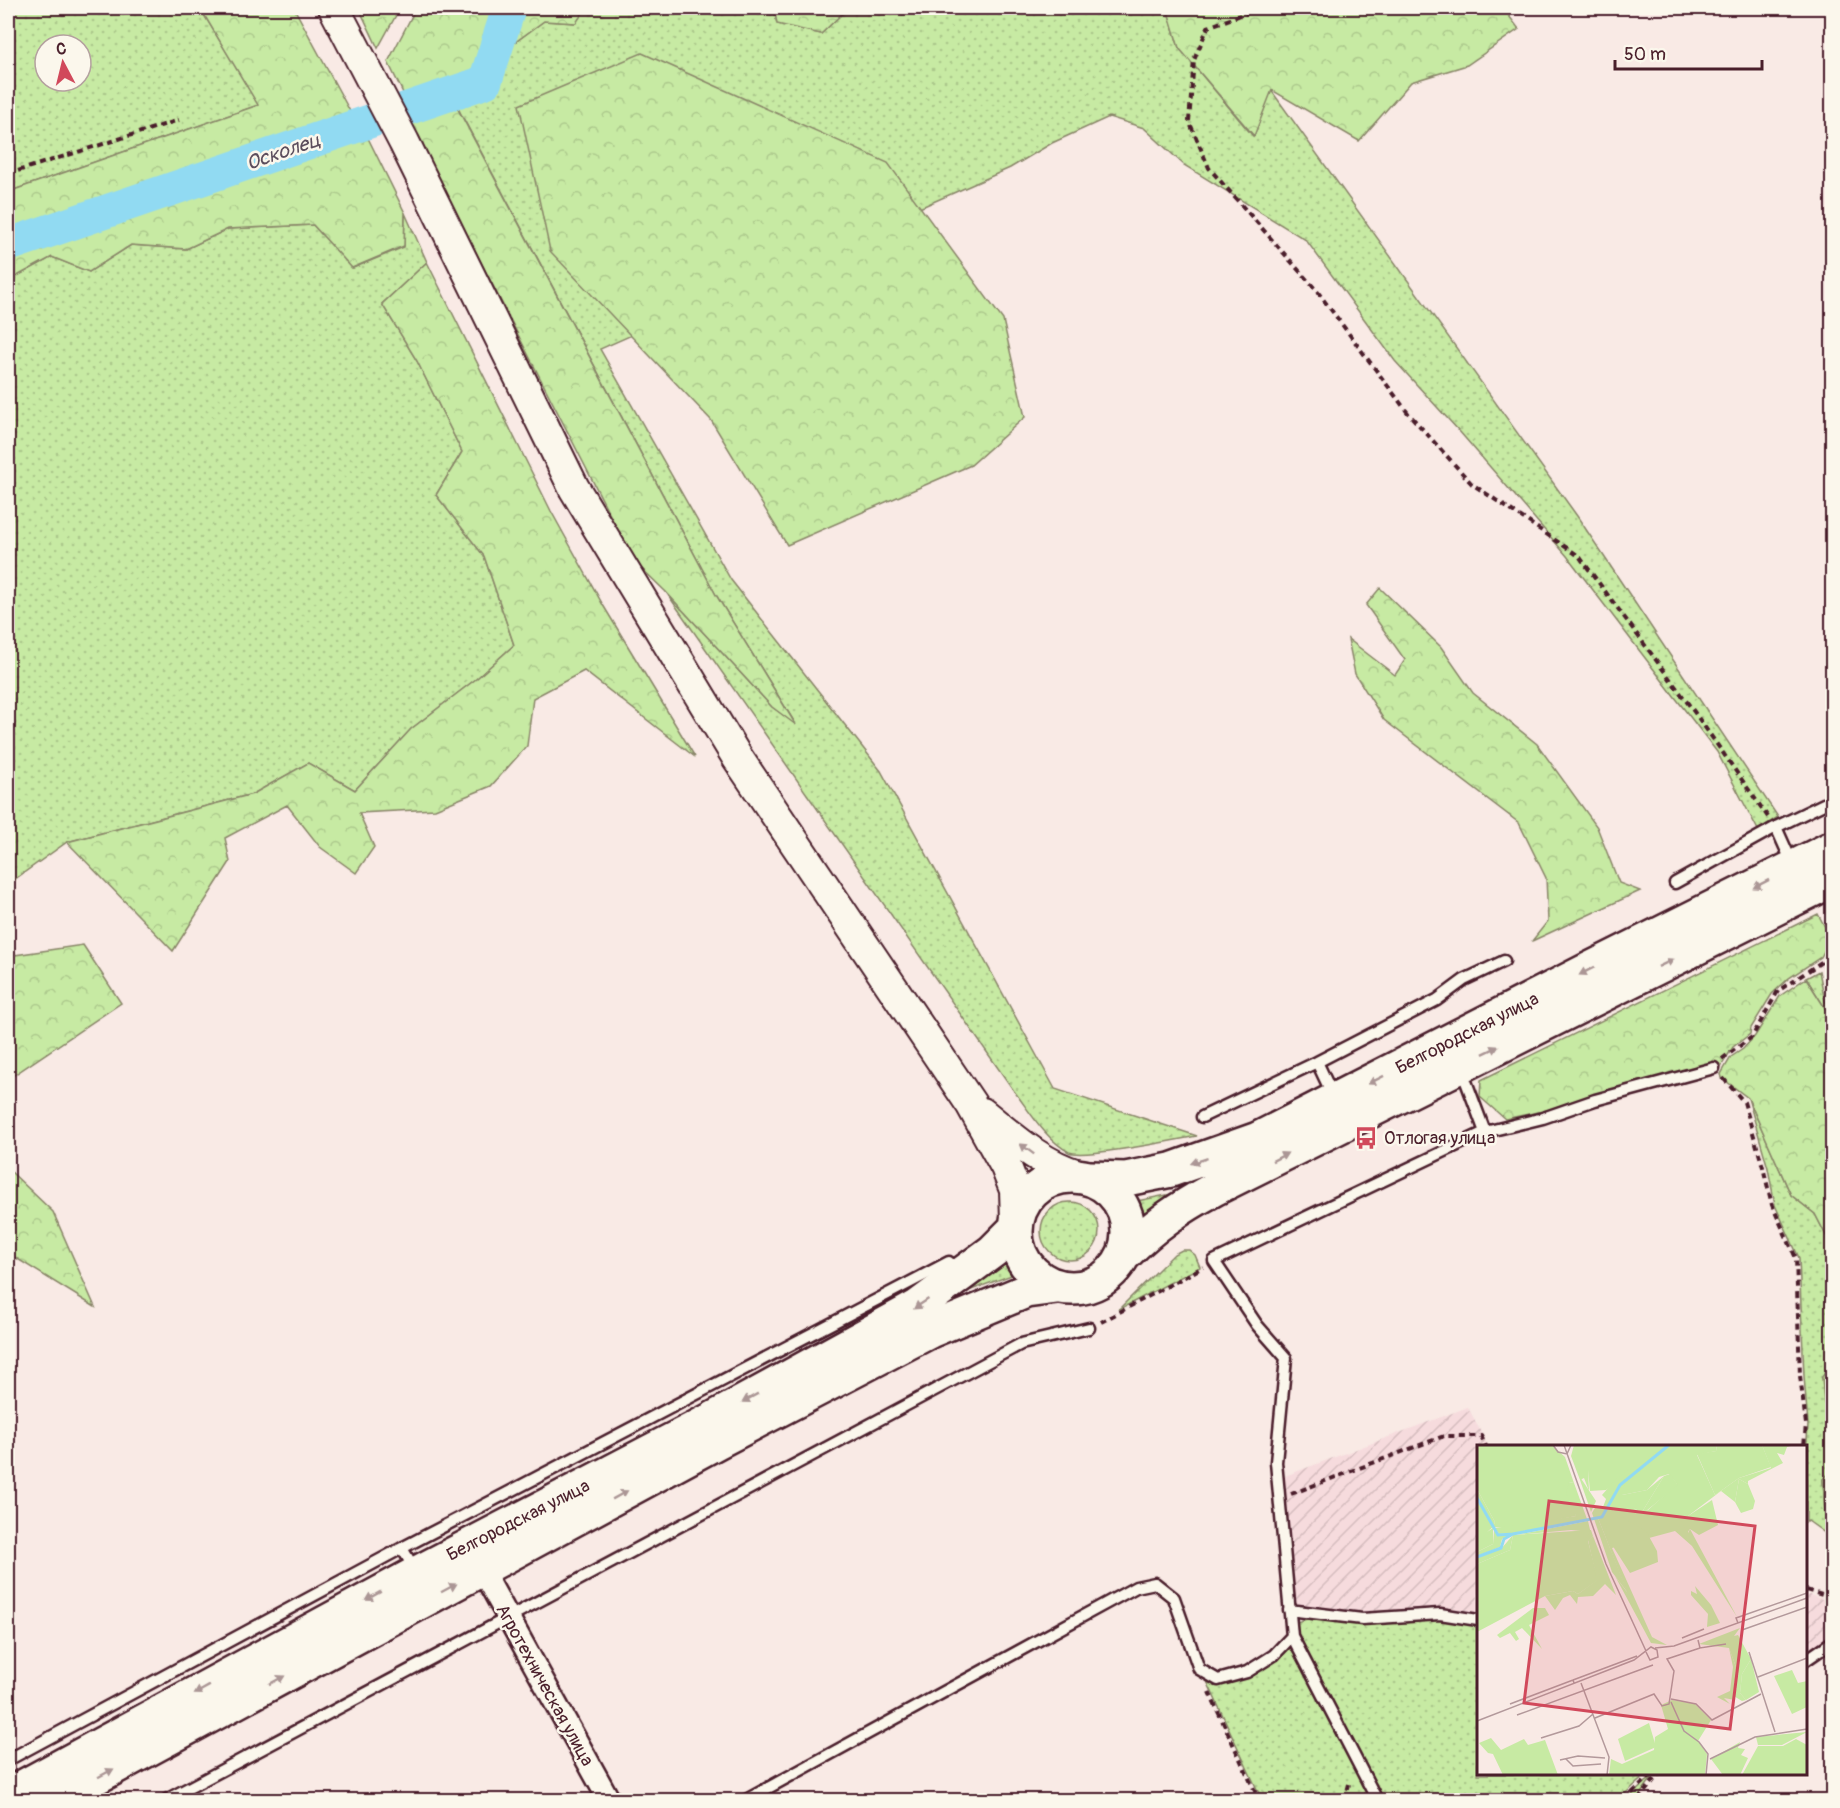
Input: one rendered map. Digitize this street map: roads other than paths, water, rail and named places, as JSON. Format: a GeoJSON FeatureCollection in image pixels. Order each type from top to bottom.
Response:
{"type":"FeatureCollection","features":[{"type":"Feature","properties":{"kind":"main road"},"geometry":{"type":"LineString","coordinates":[[334,8],[404,141],[574,488],[737,757],[971,1104],[1006,1167],[1015,1190],[1016,1224],[1021,1255],[1029,1269],[1040,1279],[1057,1287],[1079,1288],[1098,1282],[1113,1270],[1125,1254],[1127,1220],[1121,1206],[1104,1186],[1062,1170],[1030,1152],[971,1104]]}},
{"type":"Feature","properties":{"kind":"main road","name":"Белгородская улица"},"geometry":{"type":"LineString","coordinates":[[1084,1177],[1126,1179],[1171,1170],[1258,1139],[1833,848]]}},
{"type":"Feature","properties":{"kind":"main road","name":"Белгородская улица"},"geometry":{"type":"LineString","coordinates":[[1125,1254],[1148,1231],[1180,1207],[1833,880]]}},
{"type":"Feature","properties":{"kind":"main road"},"geometry":{"type":"LineString","coordinates":[[1016,1224],[1022,1207],[1043,1184],[1065,1176],[1084,1177]]}},
{"type":"Feature","properties":{"kind":"main road","name":"Белгородская улица"},"geometry":{"type":"LineString","coordinates":[[8,1795],[409,1560],[707,1422],[917,1307],[993,1251],[1016,1224]]}},
{"type":"Feature","properties":{"kind":"main road","name":"Белгородская улица"},"geometry":{"type":"LineString","coordinates":[[54,1800],[717,1442],[930,1331],[1026,1291],[1057,1287]]}},
{"type":"Feature","properties":{"kind":"street","name":"Агротехническая улица"},"geometry":{"type":"LineString","coordinates":[[482,1570],[609,1800]]}},
{"type":"Feature","properties":{"kind":"lane"},"geometry":{"type":"LineString","coordinates":[[1675,883],[1776,827],[1833,800]]}},
{"type":"Feature","properties":{"kind":"lane"},"geometry":{"type":"LineString","coordinates":[[1776,827],[1794,867]]}},
{"type":"Feature","properties":{"kind":"lane"},"geometry":{"type":"LineString","coordinates":[[1202,1117],[1317,1062],[1437,1000],[1464,980],[1504,961]]}},
{"type":"Feature","properties":{"kind":"lane"},"geometry":{"type":"LineString","coordinates":[[1317,1062],[1335,1101]]}},
{"type":"Feature","properties":{"kind":"lane"},"geometry":{"type":"LineString","coordinates":[[1460,1065],[1485,1132]]}},
{"type":"Feature","properties":{"kind":"lane"},"geometry":{"type":"LineString","coordinates":[[1377,1800],[1292,1636],[1276,1462],[1286,1358],[1257,1325],[1214,1261],[1485,1132],[1543,1118],[1595,1100],[1714,1068]]}},
{"type":"Feature","properties":{"kind":"lane"},"geometry":{"type":"LineString","coordinates":[[8,1760],[409,1560],[949,1262]]}},
{"type":"Feature","properties":{"kind":"lane"},"geometry":{"type":"LineString","coordinates":[[166,1800],[1021,1344],[1089,1328]]}},
{"type":"Feature","properties":{"kind":"lane"},"geometry":{"type":"LineString","coordinates":[[746,1800],[1136,1587],[1155,1583],[1174,1598],[1199,1670],[1218,1680],[1247,1672],[1274,1655],[1292,1636]]}},
{"type":"Feature","properties":{"kind":"lane"},"geometry":{"type":"LineString","coordinates":[[1289,1610],[1362,1619],[1440,1614],[1477,1620]]}},
{"type":"Feature","properties":{"kind":"lane"},"geometry":{"type":"LineString","coordinates":[[1807,1659],[1833,1642]]}},
{"type":"Feature","properties":{"kind":"waterway","name":"Осколец"},"geometry":{"type":"LineString","coordinates":[[8,245],[485,82],[509,8]]}},
{"type":"Feature","properties":{"kind":"place","name":"Отлогая улица"},"geometry":{"type":"Point","coordinates":[1366,1138]}}]}
